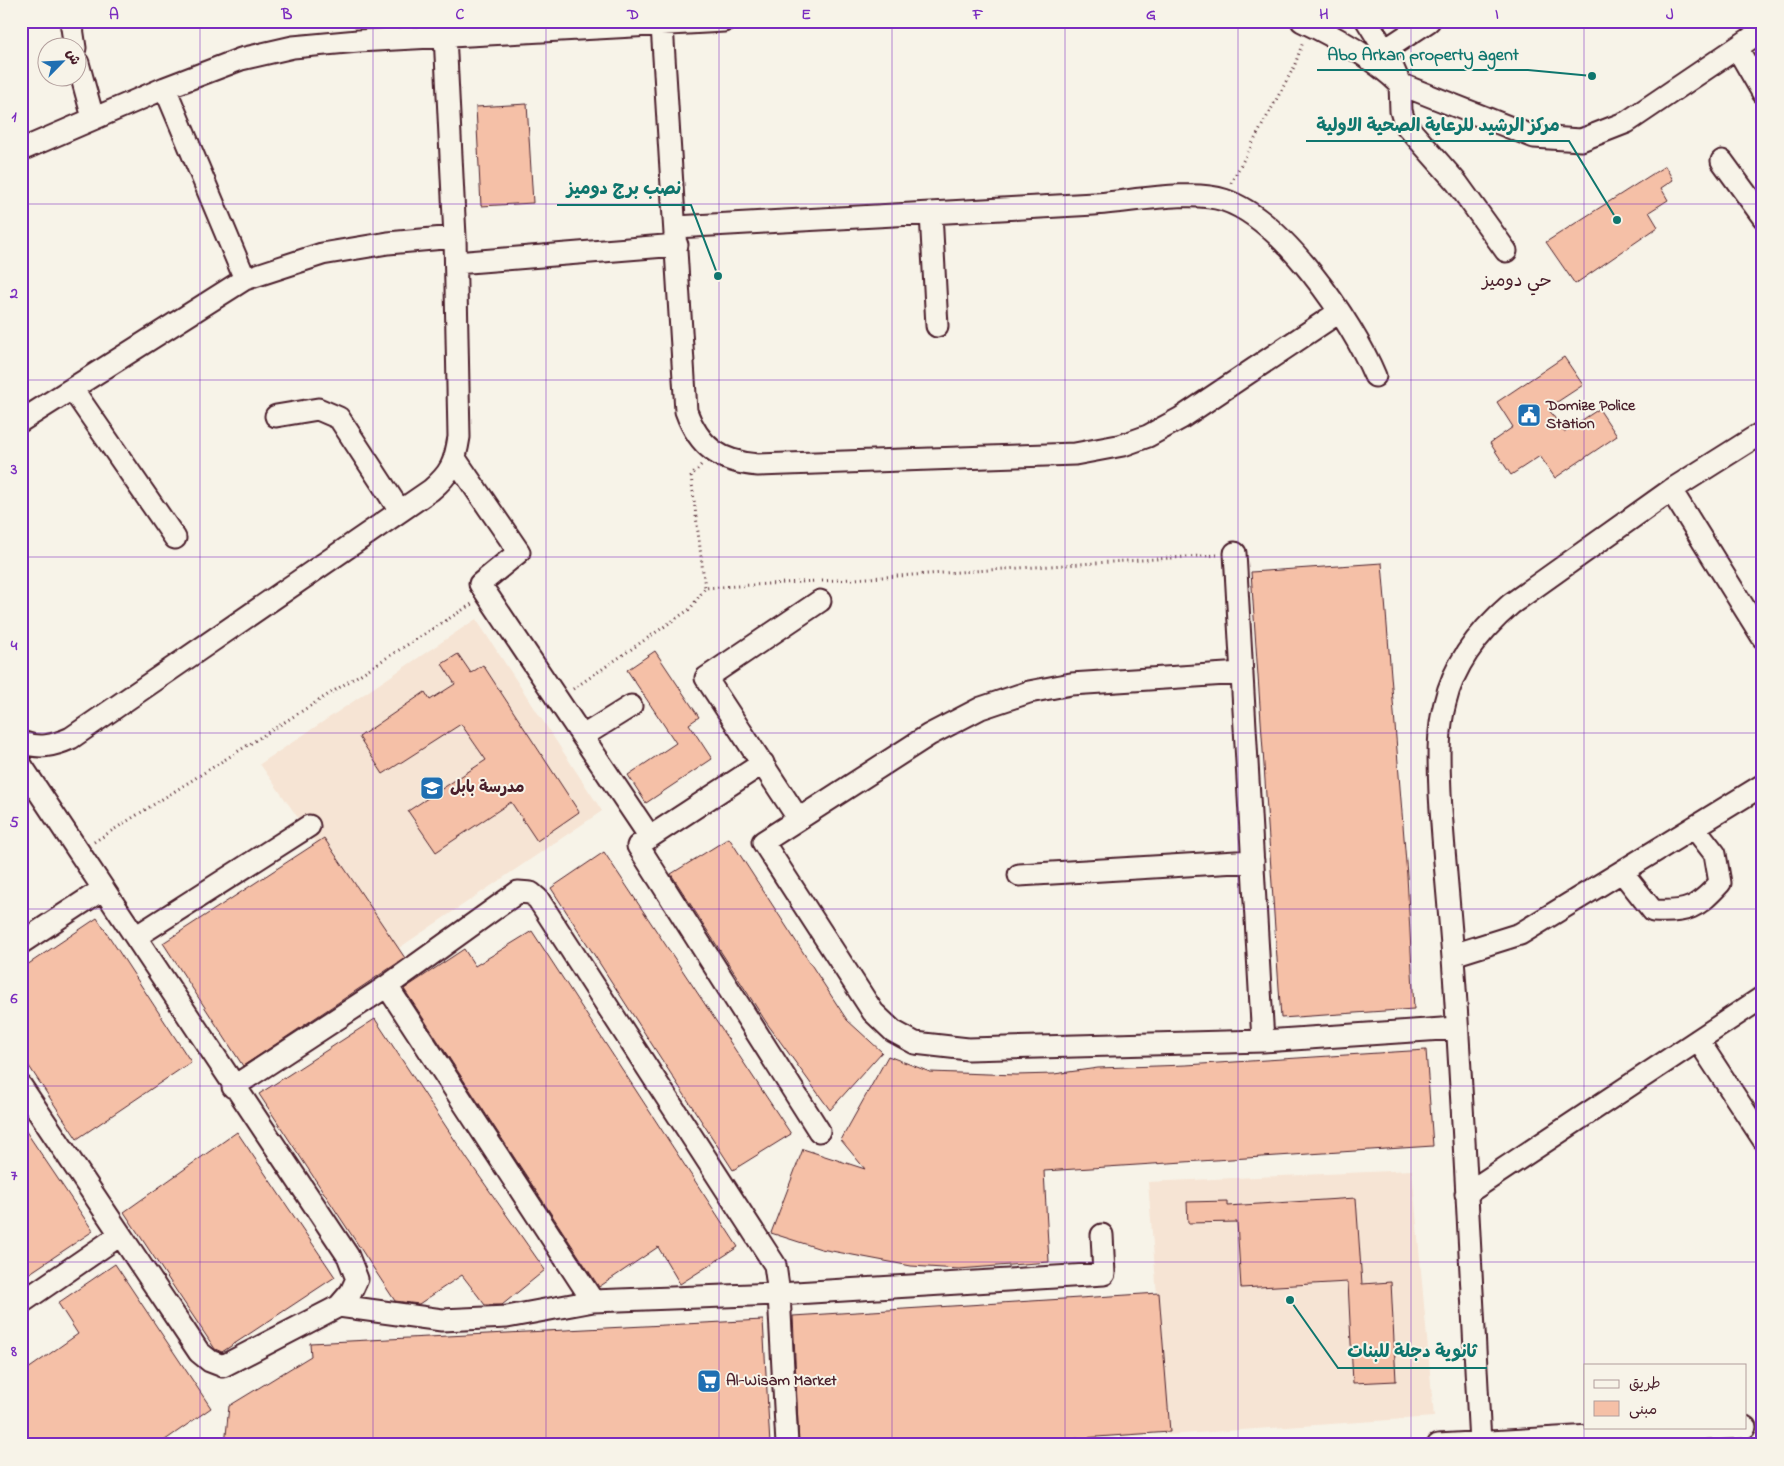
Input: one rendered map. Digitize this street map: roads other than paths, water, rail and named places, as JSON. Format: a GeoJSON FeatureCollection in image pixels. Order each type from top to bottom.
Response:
{"type":"FeatureCollection","features":[{"type":"Feature","properties":{"kind":"street"},"geometry":{"type":"LineString","coordinates":[[71,21],[74,38]]}},
{"type":"Feature","properties":{"kind":"street"},"geometry":{"type":"LineString","coordinates":[[21,150],[165,88],[241,59],[293,47],[586,25],[662,25],[724,21]]}},
{"type":"Feature","properties":{"kind":"street"},"geometry":{"type":"LineString","coordinates":[[1368,21],[1385,50],[1400,84],[1401,111],[1405,124],[1457,183],[1506,251]]}},
{"type":"Feature","properties":{"kind":"street"},"geometry":{"type":"LineString","coordinates":[[1385,50],[1429,21]]}},
{"type":"Feature","properties":{"kind":"street"},"geometry":{"type":"LineString","coordinates":[[1306,23],[1361,53],[1385,70],[1400,84],[1534,137],[1581,140],[1627,122],[1763,30]]}},
{"type":"Feature","properties":{"kind":"street"},"geometry":{"type":"LineString","coordinates":[[662,25],[676,236],[681,358],[686,411],[698,436],[712,451],[732,462],[758,465],[1075,454],[1123,446],[1148,436],[1181,418],[1339,312]]}},
{"type":"Feature","properties":{"kind":"street"},"geometry":{"type":"LineString","coordinates":[[21,742],[34,746],[46,746],[71,738],[400,511],[444,478],[456,460],[460,437],[456,263],[445,36]]}},
{"type":"Feature","properties":{"kind":"street"},"geometry":{"type":"LineString","coordinates":[[1737,48],[1763,92]]}},
{"type":"Feature","properties":{"kind":"street"},"geometry":{"type":"LineString","coordinates":[[85,88],[93,118]]}},
{"type":"Feature","properties":{"kind":"street"},"geometry":{"type":"LineString","coordinates":[[165,88],[244,279]]}},
{"type":"Feature","properties":{"kind":"street"},"geometry":{"type":"LineString","coordinates":[[1722,161],[1763,217]]}},
{"type":"Feature","properties":{"kind":"street"},"geometry":{"type":"LineString","coordinates":[[456,263],[676,236],[932,213],[1106,204],[1194,196],[1223,199],[1248,211],[1290,247],[1339,312],[1366,353],[1375,376]]}},
{"type":"Feature","properties":{"kind":"street"},"geometry":{"type":"LineString","coordinates":[[932,213],[937,326]]}},
{"type":"Feature","properties":{"kind":"street"},"geometry":{"type":"LineString","coordinates":[[21,421],[73,390],[244,279],[322,254],[388,242],[455,237]]}},
{"type":"Feature","properties":{"kind":"street"},"geometry":{"type":"LineString","coordinates":[[73,390],[175,538]]}},
{"type":"Feature","properties":{"kind":"street"},"geometry":{"type":"LineString","coordinates":[[276,416],[318,409],[339,418],[400,511]]}},
{"type":"Feature","properties":{"kind":"street"},"geometry":{"type":"LineString","coordinates":[[1480,1442],[1458,1028],[1439,763],[1444,704],[1453,679],[1481,633],[1511,604],[1671,490],[1763,432]]}},
{"type":"Feature","properties":{"kind":"street"},"geometry":{"type":"LineString","coordinates":[[456,460],[519,552],[480,584],[650,837]]}},
{"type":"Feature","properties":{"kind":"street"},"geometry":{"type":"LineString","coordinates":[[1671,490],[1763,638]]}},
{"type":"Feature","properties":{"kind":"street"},"geometry":{"type":"LineString","coordinates":[[1235,553],[1263,1041]]}},
{"type":"Feature","properties":{"kind":"street"},"geometry":{"type":"LineString","coordinates":[[798,818],[706,678],[820,601]]}},
{"type":"Feature","properties":{"kind":"street"},"geometry":{"type":"LineString","coordinates":[[1242,673],[1071,684],[1029,692],[981,708],[929,735],[763,842],[873,1012],[893,1031],[915,1043],[968,1048],[1263,1041],[1458,1028]]}},
{"type":"Feature","properties":{"kind":"street"},"geometry":{"type":"LineString","coordinates":[[583,736],[631,706]]}},
{"type":"Feature","properties":{"kind":"street"},"geometry":{"type":"LineString","coordinates":[[762,763],[638,846],[819,1131]]}},
{"type":"Feature","properties":{"kind":"street"},"geometry":{"type":"LineString","coordinates":[[21,765],[103,889],[137,936],[233,1087],[348,1256],[357,1279],[351,1292],[340,1306],[224,1366],[210,1361],[199,1352],[21,1086]]}},
{"type":"Feature","properties":{"kind":"street"},"geometry":{"type":"LineString","coordinates":[[1452,955],[1520,934],[1763,785]]}},
{"type":"Feature","properties":{"kind":"street"},"geometry":{"type":"LineString","coordinates":[[137,936],[309,826]]}},
{"type":"Feature","properties":{"kind":"street"},"geometry":{"type":"LineString","coordinates":[[1622,872],[1653,911],[1675,912],[1701,904],[1720,883],[1715,854],[1694,827]]}},
{"type":"Feature","properties":{"kind":"street"},"geometry":{"type":"LineString","coordinates":[[1019,875],[1253,861]]}},
{"type":"Feature","properties":{"kind":"street"},"geometry":{"type":"LineString","coordinates":[[21,943],[103,889]]}},
{"type":"Feature","properties":{"kind":"street"},"geometry":{"type":"LineString","coordinates":[[233,1087],[387,986],[518,892],[531,893],[538,899],[775,1265],[779,1294],[787,1445]]}},
{"type":"Feature","properties":{"kind":"street"},"geometry":{"type":"LineString","coordinates":[[387,986],[593,1301]]}},
{"type":"Feature","properties":{"kind":"street"},"geometry":{"type":"LineString","coordinates":[[1466,1194],[1763,996]]}},
{"type":"Feature","properties":{"kind":"street"},"geometry":{"type":"LineString","coordinates":[[1698,1040],[1763,1139]]}},
{"type":"Feature","properties":{"kind":"street"},"geometry":{"type":"LineString","coordinates":[[340,1306],[442,1320],[507,1316],[593,1301],[779,1294],[1104,1274],[1102,1234]]}},
{"type":"Feature","properties":{"kind":"street"},"geometry":{"type":"LineString","coordinates":[[21,1303],[120,1235]]}},
{"type":"Feature","properties":{"kind":"street"},"geometry":{"type":"LineString","coordinates":[[1746,1427],[1763,1426]]}},
{"type":"Feature","properties":{"kind":"street"},"geometry":{"type":"LineString","coordinates":[[1438,1445],[1480,1442],[1569,1441],[1732,1428]]}},
{"type":"Feature","properties":{"kind":"place","name":"Abo Arkan property agent"},"geometry":{"type":"Point","coordinates":[1592,76]}},
{"type":"Feature","properties":{"kind":"place","name":"مركز الرشيد للرعاية الصحية الاولية"},"geometry":{"type":"Point","coordinates":[1617,220]}},
{"type":"Feature","properties":{"kind":"place","name":"نصب برج دوميز"},"geometry":{"type":"Point","coordinates":[718,276]}},
{"type":"Feature","properties":{"kind":"place","name":"Domize Police Station"},"geometry":{"type":"Point","coordinates":[1529,415]}},
{"type":"Feature","properties":{"kind":"place","name":"مدرسة بابل"},"geometry":{"type":"Point","coordinates":[432,788]}},
{"type":"Feature","properties":{"kind":"place","name":"ثانوية دجلة للبنات"},"geometry":{"type":"Point","coordinates":[1290,1300]}},
{"type":"Feature","properties":{"kind":"place","name":"Al-Wisam Market"},"geometry":{"type":"Point","coordinates":[709,1381]}},
{"type":"Feature","properties":{"kind":"district","name":"حي دوميز"},"geometry":{"type":"Point","coordinates":[1517,282]}}]}
